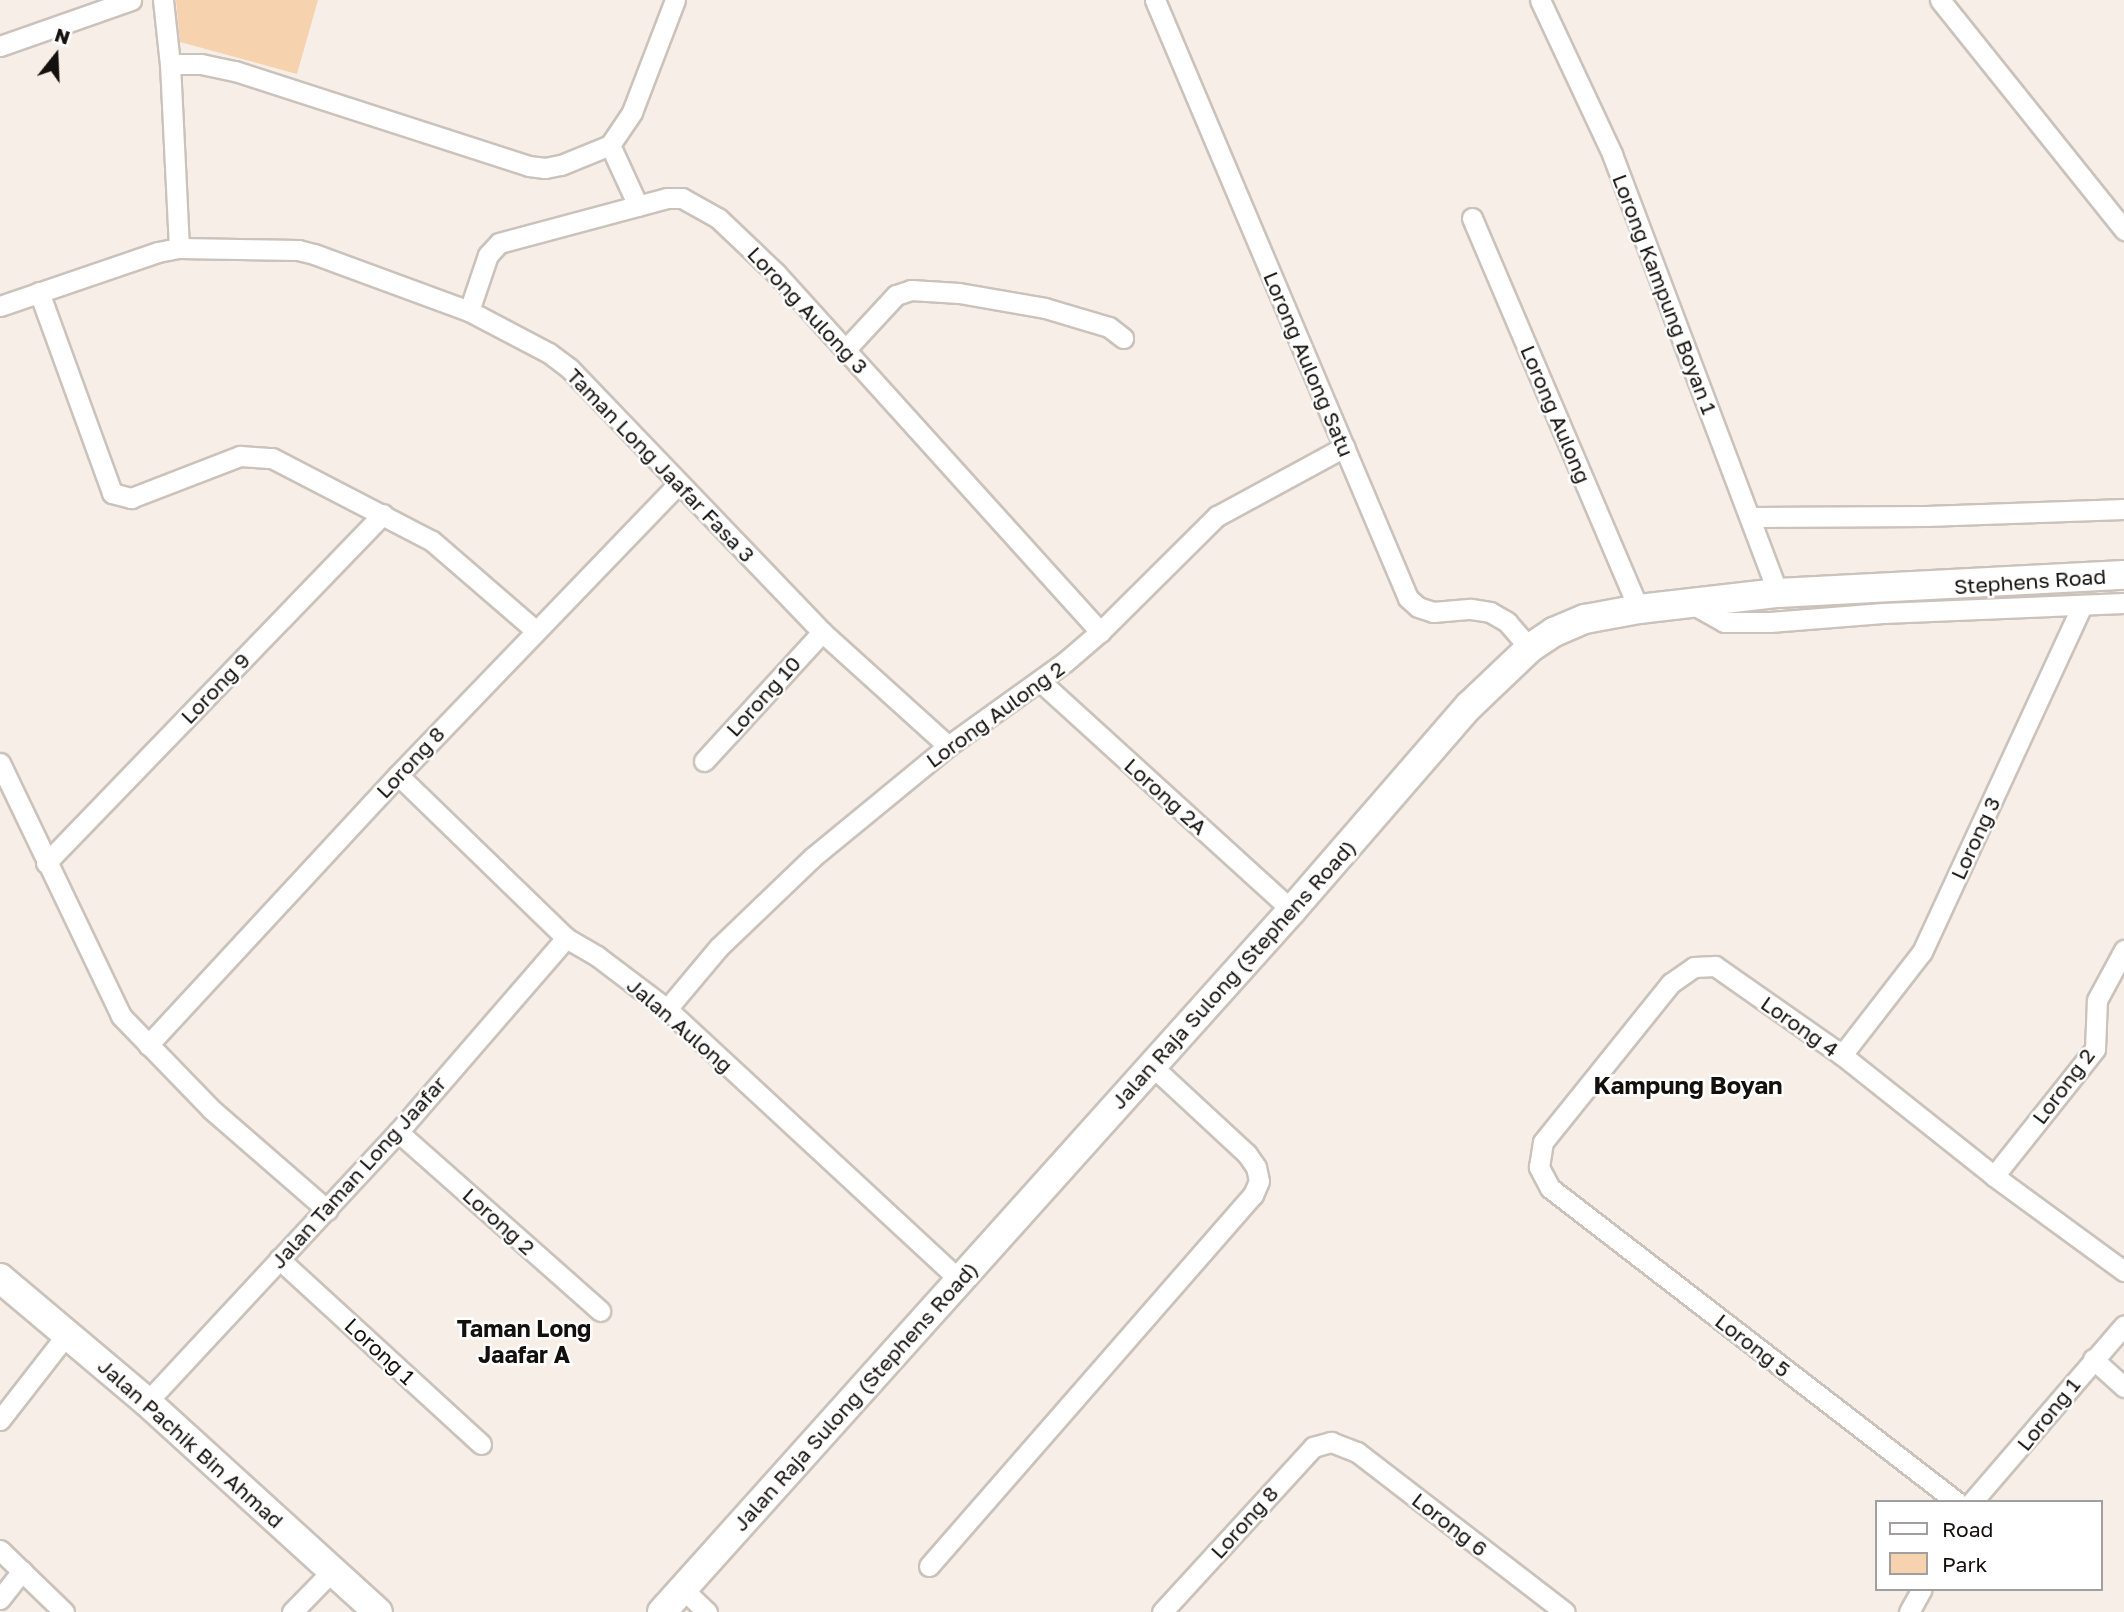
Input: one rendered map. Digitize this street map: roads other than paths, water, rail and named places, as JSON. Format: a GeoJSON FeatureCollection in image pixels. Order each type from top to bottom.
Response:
{"type":"FeatureCollection","features":[{"type":"Feature","properties":{"kind":"street"},"geometry":{"type":"LineString","coordinates":[[0,46],[131,0]]}},
{"type":"Feature","properties":{"kind":"street"},"geometry":{"type":"LineString","coordinates":[[163,0],[170,64],[179,248]]}},
{"type":"Feature","properties":{"kind":"street"},"geometry":{"type":"LineString","coordinates":[[170,64],[201,64],[235,71],[529,166],[561,165],[610,145],[632,112],[675,0]]}},
{"type":"Feature","properties":{"kind":"street","name":"Lorong Aulong Satu"},"geometry":{"type":"LineString","coordinates":[[1155,0],[1408,598],[1418,607],[1433,611],[1471,609],[1490,612],[1507,622],[1530,648]]}},
{"type":"Feature","properties":{"kind":"street","name":"Lorong Kampung Boyan 1"},"geometry":{"type":"LineString","coordinates":[[1540,0],[1612,154],[1752,517],[1778,593]]}},
{"type":"Feature","properties":{"kind":"street"},"geometry":{"type":"LineString","coordinates":[[1940,0],[2124,230]]}},
{"type":"Feature","properties":{"kind":"street"},"geometry":{"type":"LineString","coordinates":[[610,145],[638,206]]}},
{"type":"Feature","properties":{"kind":"street","name":"Lorong Aulong 3"},"geometry":{"type":"LineString","coordinates":[[469,311],[488,255],[499,243],[638,206],[682,198],[718,218],[776,273],[1100,632]]}},
{"type":"Feature","properties":{"kind":"street","name":"Lorong Aulong"},"geometry":{"type":"LineString","coordinates":[[1472,218],[1639,610]]}},
{"type":"Feature","properties":{"kind":"street","name":"Taman Long Jaafar Fasa 3"},"geometry":{"type":"LineString","coordinates":[[0,306],[179,248],[298,250],[469,311],[549,353],[570,369],[822,632],[948,746]]}},
{"type":"Feature","properties":{"kind":"street"},"geometry":{"type":"LineString","coordinates":[[845,350],[896,295],[911,290],[959,293],[1045,308],[1109,327],[1123,338]]}},
{"type":"Feature","properties":{"kind":"street"},"geometry":{"type":"LineString","coordinates":[[38,292],[112,493],[131,499],[240,456],[272,458],[432,541],[535,631]]}},
{"type":"Feature","properties":{"kind":"street","name":"Lorong Aulong 2"},"geometry":{"type":"LineString","coordinates":[[667,1009],[719,947],[813,857],[948,746],[1041,682],[1100,632],[1217,516],[1344,447]]}},
{"type":"Feature","properties":{"kind":"street","name":"Lorong 8"},"geometry":{"type":"LineString","coordinates":[[148,1045],[398,775],[678,484]]}},
{"type":"Feature","properties":{"kind":"street"},"geometry":{"type":"LineString","coordinates":[[1752,517],[1926,516],[2124,509]]}},
{"type":"Feature","properties":{"kind":"street","name":"Lorong 9"},"geometry":{"type":"LineString","coordinates":[[46,863],[383,514]]}},
{"type":"Feature","properties":{"kind":"street","name":"Stephens Road"},"geometry":{"type":"LineString","coordinates":[[1936,587],[2124,575]]}},
{"type":"Feature","properties":{"kind":"street","name":"Jalan Raja Sulong (Stephens Road)"},"geometry":{"type":"LineString","coordinates":[[662,1612],[1292,911],[1469,706],[1530,648],[1554,632],[1585,620],[1639,610],[1778,593],[1936,587]]}},
{"type":"Feature","properties":{"kind":"street"},"geometry":{"type":"LineString","coordinates":[[1692,604],[1724,622],[1770,622],[1883,613],[2124,603]]}},
{"type":"Feature","properties":{"kind":"street","name":"Lorong 3"},"geometry":{"type":"LineString","coordinates":[[1842,1055],[1922,952],[2082,606]]}},
{"type":"Feature","properties":{"kind":"street","name":"Lorong 10"},"geometry":{"type":"LineString","coordinates":[[704,761],[822,632]]}},
{"type":"Feature","properties":{"kind":"street","name":"Lorong 2A"},"geometry":{"type":"LineString","coordinates":[[1041,682],[1292,911]]}},
{"type":"Feature","properties":{"kind":"street"},"geometry":{"type":"LineString","coordinates":[[0,763],[121,1016],[211,1109],[327,1210]]}},
{"type":"Feature","properties":{"kind":"street","name":"Jalan Aulong"},"geometry":{"type":"LineString","coordinates":[[398,775],[566,939],[597,956],[667,1009],[959,1279]]}},
{"type":"Feature","properties":{"kind":"street","name":"Jalan Taman Long Jaafar"},"geometry":{"type":"LineString","coordinates":[[147,1402],[398,1132],[566,939]]}},
{"type":"Feature","properties":{"kind":"street","name":"Lorong 2"},"geometry":{"type":"LineString","coordinates":[[1994,1175],[2095,1049],[2097,1000],[2124,950]]}},
{"type":"Feature","properties":{"kind":"street","name":"Lorong 4"},"geometry":{"type":"LineString","coordinates":[[1550,1188],[1539,1167],[1543,1142],[1671,983],[1694,967],[1715,966],[1842,1055],[1994,1175],[2124,1271]]}},
{"type":"Feature","properties":{"kind":"street"},"geometry":{"type":"LineString","coordinates":[[929,1566],[1253,1195],[1259,1181],[1256,1167],[1247,1154],[1152,1066]]}},
{"type":"Feature","properties":{"kind":"street","name":"Lorong 2"},"geometry":{"type":"LineString","coordinates":[[398,1132],[600,1311]]}},
{"type":"Feature","properties":{"kind":"street","name":"Lorong 5"},"geometry":{"type":"LineString","coordinates":[[1550,1188],[1954,1500]]}},
{"type":"Feature","properties":{"kind":"street","name":"Lorong 1"},"geometry":{"type":"LineString","coordinates":[[279,1259],[481,1444]]}},
{"type":"Feature","properties":{"kind":"street","name":"Jalan Pachik Bin Ahmad"},"geometry":{"type":"LineString","coordinates":[[0,1278],[147,1402],[377,1612]]}},
{"type":"Feature","properties":{"kind":"street","name":"Lorong 1"},"geometry":{"type":"LineString","coordinates":[[1974,1500],[2124,1325]]}},
{"type":"Feature","properties":{"kind":"street"},"geometry":{"type":"LineString","coordinates":[[0,1420],[67,1334]]}},
{"type":"Feature","properties":{"kind":"street"},"geometry":{"type":"LineString","coordinates":[[2093,1359],[2124,1387]]}},
{"type":"Feature","properties":{"kind":"street","name":"Lorong 8"},"geometry":{"type":"LineString","coordinates":[[1163,1612],[1313,1447],[1331,1442]]}},
{"type":"Feature","properties":{"kind":"street","name":"Lorong 6"},"geometry":{"type":"LineString","coordinates":[[1331,1442],[1357,1452],[1565,1612]]}},
{"type":"Feature","properties":{"kind":"street"},"geometry":{"type":"LineString","coordinates":[[0,1550],[64,1612]]}},
{"type":"Feature","properties":{"kind":"street"},"geometry":{"type":"LineString","coordinates":[[292,1612],[333,1570]]}},
{"type":"Feature","properties":{"kind":"street"},"geometry":{"type":"LineString","coordinates":[[0,1599],[22,1571]]}},
{"type":"Feature","properties":{"kind":"street"},"geometry":{"type":"LineString","coordinates":[[682,1588],[707,1612]]}},
{"type":"Feature","properties":{"kind":"street"},"geometry":{"type":"LineString","coordinates":[[1909,1612],[1921,1591]]}},
{"type":"Feature","properties":{"kind":"district","name":"Kampung Boyan"},"geometry":{"type":"Point","coordinates":[1688,1085]}},
{"type":"Feature","properties":{"kind":"district","name":"Taman Long Jaafar A"},"geometry":{"type":"Point","coordinates":[524,1341]}}]}
